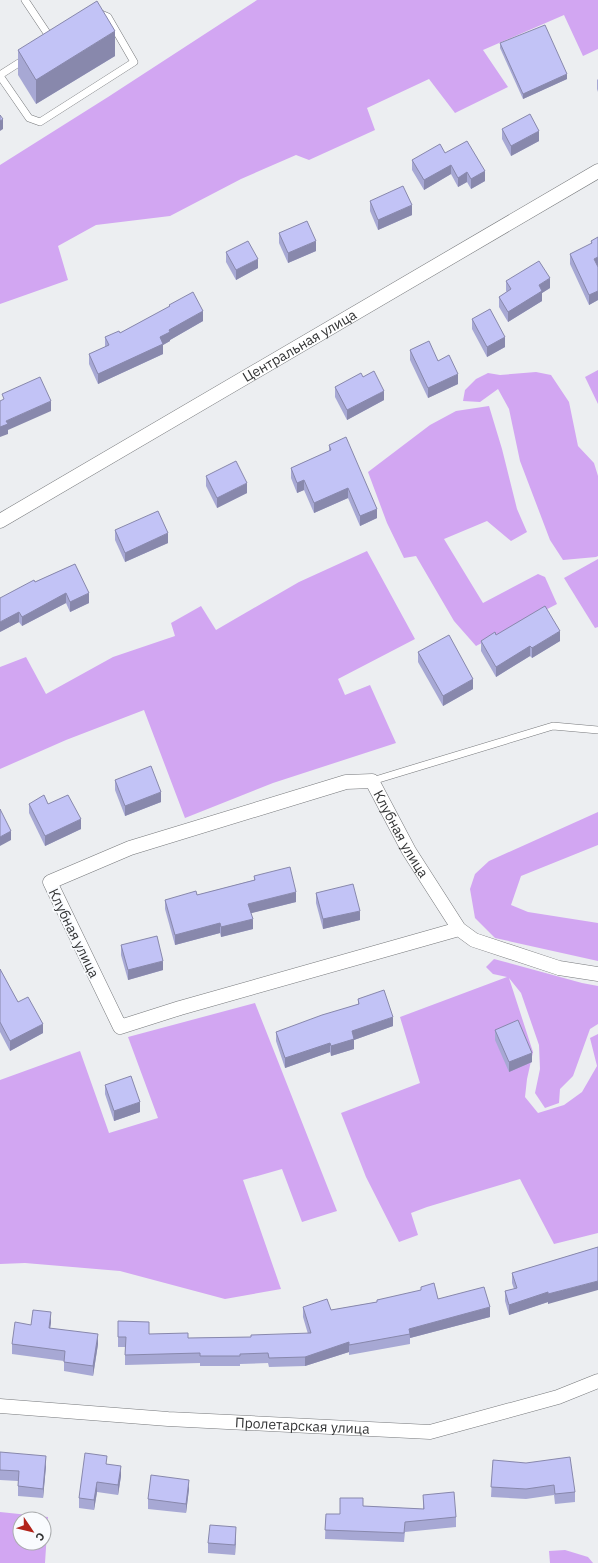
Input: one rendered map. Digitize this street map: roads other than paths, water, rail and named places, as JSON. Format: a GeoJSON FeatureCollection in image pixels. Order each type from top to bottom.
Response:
{"type":"FeatureCollection","features":[{"type":"Feature","properties":{"kind":"street","name":"Центральная улица"},"geometry":{"type":"LineString","coordinates":[[0,521],[598,171]]}},
{"type":"Feature","properties":{"kind":"street","name":"Клубная улица"},"geometry":{"type":"LineString","coordinates":[[372,780],[409,851],[459,930],[180,1008],[120,1027],[50,882],[130,848],[346,782],[372,780]]}},
{"type":"Feature","properties":{"kind":"street"},"geometry":{"type":"LineString","coordinates":[[459,930],[474,940],[559,968],[598,974]]}},
{"type":"Feature","properties":{"kind":"street","name":"Пролетарская улица"},"geometry":{"type":"LineString","coordinates":[[0,1406],[168,1419],[430,1432],[558,1397],[598,1381]]}},
{"type":"Feature","properties":{"kind":"lane"},"geometry":{"type":"LineString","coordinates":[[25,0],[53,41]]}},
{"type":"Feature","properties":{"kind":"lane"},"geometry":{"type":"LineString","coordinates":[[33,53],[0,75],[29,118],[40,122],[134,62],[108,17],[101,14],[92,16]]}},
{"type":"Feature","properties":{"kind":"lane"},"geometry":{"type":"LineString","coordinates":[[46,45],[59,36]]}},
{"type":"Feature","properties":{"kind":"lane"},"geometry":{"type":"LineString","coordinates":[[372,780],[554,726],[598,730]]}}]}
